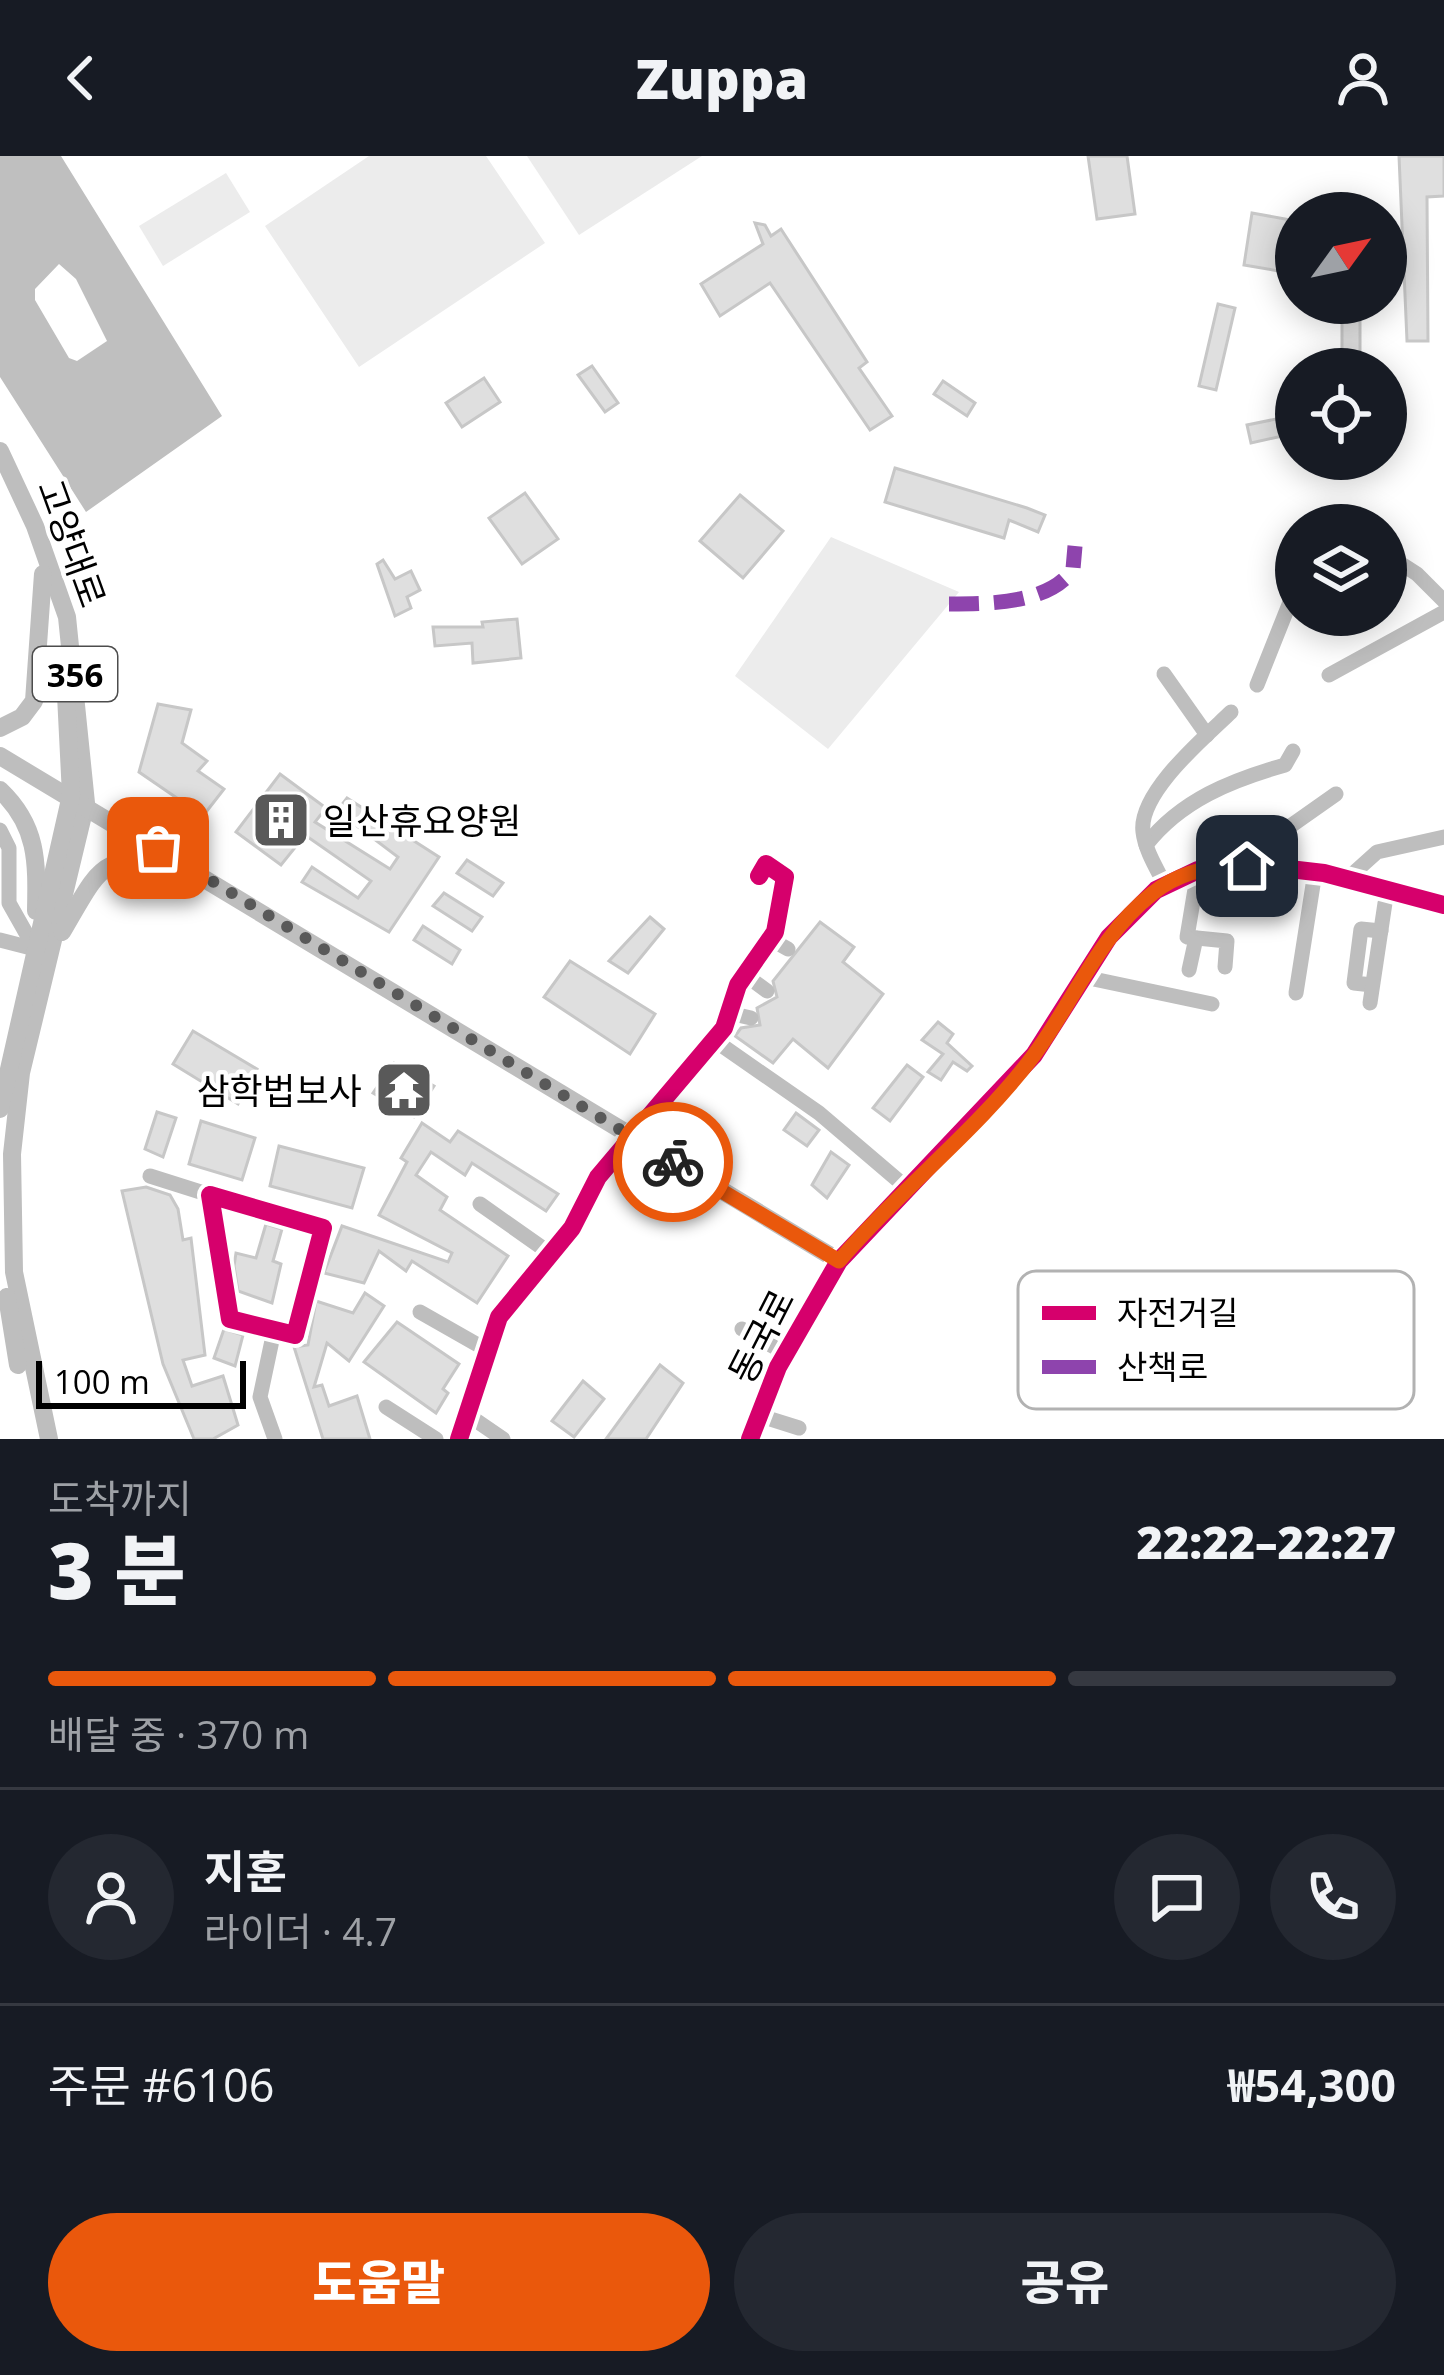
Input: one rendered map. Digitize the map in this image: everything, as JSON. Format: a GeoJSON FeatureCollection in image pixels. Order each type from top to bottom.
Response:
{"type":"FeatureCollection","features":[{"type":"Feature","properties":{"kind":"main road","name":"고양대로"},"geometry":{"type":"LineString","coordinates":[[0,459],[43,574],[65,680],[78,799]]}},
{"type":"Feature","properties":{"kind":"main road","name":"고양대로"},"geometry":{"type":"LineString","coordinates":[[0,459],[35,526],[67,617],[78,799],[0,1109]]}},
{"type":"Feature","properties":{"kind":"main road"},"geometry":{"type":"LineString","coordinates":[[0,728],[22,717],[34,701],[43,574]]}},
{"type":"Feature","properties":{"kind":"main road"},"geometry":{"type":"LineString","coordinates":[[0,756],[839,1261]]}},
{"type":"Feature","properties":{"kind":"main road"},"geometry":{"type":"LineString","coordinates":[[0,790],[17,806],[34,838],[42,951]]}},
{"type":"Feature","properties":{"kind":"main road"},"geometry":{"type":"LineString","coordinates":[[42,951],[111,864],[135,858],[199,874]]}},
{"type":"Feature","properties":{"kind":"main road","name":"고양대로"},"geometry":{"type":"LineString","coordinates":[[9,1078],[12,1154],[5,1241],[49,1439]]}},
{"type":"Feature","properties":{"kind":"main road","name":"고양대로"},"geometry":{"type":"LineString","coordinates":[[0,1137],[10,1336],[37,1439]]}},
{"type":"Feature","properties":{"kind":"street"},"geometry":{"type":"LineString","coordinates":[[1407,569],[1442,595]]}},
{"type":"Feature","properties":{"kind":"street"},"geometry":{"type":"LineString","coordinates":[[1329,676],[1444,612]]}},
{"type":"Feature","properties":{"kind":"street"},"geometry":{"type":"LineString","coordinates":[[1257,685],[1276,636]]}},
{"type":"Feature","properties":{"kind":"street"},"geometry":{"type":"LineString","coordinates":[[1163,674],[1207,735]]}},
{"type":"Feature","properties":{"kind":"street"},"geometry":{"type":"LineString","coordinates":[[1165,885],[1146,845],[1143,817],[1175,766],[1232,712]]}},
{"type":"Feature","properties":{"kind":"street"},"geometry":{"type":"LineString","coordinates":[[1146,845],[1163,823],[1229,780],[1286,765],[1293,751]]}},
{"type":"Feature","properties":{"kind":"street"},"geometry":{"type":"LineString","coordinates":[[1247,866],[1272,838],[1336,794]]}},
{"type":"Feature","properties":{"kind":"street"},"geometry":{"type":"LineString","coordinates":[[0,830],[9,848],[9,903],[42,951]]}},
{"type":"Feature","properties":{"kind":"street"},"geometry":{"type":"LineString","coordinates":[[1347,879],[1377,851],[1444,837]]}},
{"type":"Feature","properties":{"kind":"street"},"geometry":{"type":"LineString","coordinates":[[459,1439],[485,1349],[518,1288],[572,1228],[598,1177],[714,1040],[744,974],[770,938],[785,877],[766,865],[759,876]]}},
{"type":"Feature","properties":{"kind":"street","name":"동국로"},"geometry":{"type":"LineString","coordinates":[[750,1439],[785,1353],[839,1261],[1034,1055],[1109,938],[1165,885],[1189,874],[1247,866],[1315,872],[1444,905]]}},
{"type":"Feature","properties":{"kind":"street"},"geometry":{"type":"LineString","coordinates":[[1296,993],[1315,872]]}},
{"type":"Feature","properties":{"kind":"street"},"geometry":{"type":"LineString","coordinates":[[1189,874],[1196,889],[1186,938],[1226,941],[1226,967]]}},
{"type":"Feature","properties":{"kind":"street"},"geometry":{"type":"LineString","coordinates":[[1367,884],[1370,898],[1385,903],[1394,904],[1406,896]]}},
{"type":"Feature","properties":{"kind":"street"},"geometry":{"type":"LineString","coordinates":[[1370,1003],[1385,903]]}},
{"type":"Feature","properties":{"kind":"street"},"geometry":{"type":"LineString","coordinates":[[770,938],[788,949]]}},
{"type":"Feature","properties":{"kind":"street"},"geometry":{"type":"LineString","coordinates":[[1189,970],[1196,938]]}},
{"type":"Feature","properties":{"kind":"street"},"geometry":{"type":"LineString","coordinates":[[0,940],[42,951]]}},
{"type":"Feature","properties":{"kind":"street"},"geometry":{"type":"LineString","coordinates":[[744,974],[767,991]]}},
{"type":"Feature","properties":{"kind":"street"},"geometry":{"type":"LineString","coordinates":[[1084,977],[1211,1004]]}},
{"type":"Feature","properties":{"kind":"street"},"geometry":{"type":"LineString","coordinates":[[729,1013],[752,1018]]}},
{"type":"Feature","properties":{"kind":"street"},"geometry":{"type":"LineString","coordinates":[[714,1040],[819,1112],[907,1188]]}},
{"type":"Feature","properties":{"kind":"street"},"geometry":{"type":"LineString","coordinates":[[150,1176],[322,1228],[295,1335],[230,1319],[210,1195]]}},
{"type":"Feature","properties":{"kind":"street"},"geometry":{"type":"LineString","coordinates":[[479,1204],[551,1254]]}},
{"type":"Feature","properties":{"kind":"street"},"geometry":{"type":"LineString","coordinates":[[420,1312],[485,1349]]}},
{"type":"Feature","properties":{"kind":"street"},"geometry":{"type":"LineString","coordinates":[[742,1329],[785,1353]]}},
{"type":"Feature","properties":{"kind":"street"},"geometry":{"type":"LineString","coordinates":[[274,1331],[260,1397],[275,1439]]}},
{"type":"Feature","properties":{"kind":"street"},"geometry":{"type":"LineString","coordinates":[[386,1406],[436,1439]]}},
{"type":"Feature","properties":{"kind":"street"},"geometry":{"type":"LineString","coordinates":[[468,1415],[503,1439]]}},
{"type":"Feature","properties":{"kind":"street"},"geometry":{"type":"LineString","coordinates":[[758,1415],[799,1428]]}},
{"type":"Feature","properties":{"kind":"shaded area"},"geometry":{"type":"Polygon","coordinates":[[[0,156],[61,156],[222,416],[86,512],[0,377],[0,156]],[[59,264],[35,289],[35,300],[69,358],[77,361],[107,341],[76,279],[59,264]]]}},
{"type":"Feature","properties":{"kind":"shaded area"},"geometry":{"type":"Polygon","coordinates":[[[369,156],[486,156],[545,243],[359,367],[265,226],[369,156]]]}},
{"type":"Feature","properties":{"kind":"shaded area"},"geometry":{"type":"Polygon","coordinates":[[[527,156],[702,156],[579,235],[527,156]]]}},
{"type":"Feature","properties":{"kind":"shaded area"},"geometry":{"type":"Polygon","coordinates":[[[226,173],[250,212],[163,266],[139,226],[226,173]]]}},
{"type":"Feature","properties":{"kind":"shaded area"},"geometry":{"type":"Polygon","coordinates":[[[831,537],[959,592],[828,749],[735,676],[831,537]]]}},
{"type":"Feature","properties":{"kind":"building"},"geometry":{"type":"Polygon","coordinates":[[[1088,156],[1127,156],[1135,214],[1097,219],[1088,156]]]}},
{"type":"Feature","properties":{"kind":"building"},"geometry":{"type":"Polygon","coordinates":[[[1399,156],[1444,156],[1444,196],[1427,197],[1428,341],[1407,341],[1407,192],[1401,192],[1399,156]]]}},
{"type":"Feature","properties":{"kind":"building"},"geometry":{"type":"Polygon","coordinates":[[[1252,213],[1275,217],[1275,270],[1244,265],[1252,213]]]}},
{"type":"Feature","properties":{"kind":"building"},"geometry":{"type":"Polygon","coordinates":[[[755,223],[765,225],[771,236],[781,229],[867,362],[859,368],[892,416],[870,430],[770,283],[720,316],[701,284],[763,244],[755,223]]]}},
{"type":"Feature","properties":{"kind":"building"},"geometry":{"type":"Polygon","coordinates":[[[1218,304],[1235,308],[1216,390],[1199,386],[1218,304]]]}},
{"type":"Feature","properties":{"kind":"building"},"geometry":{"type":"Polygon","coordinates":[[[1342,324],[1360,324],[1360,348],[1342,348],[1342,324]]]}},
{"type":"Feature","properties":{"kind":"building"},"geometry":{"type":"Polygon","coordinates":[[[592,366],[618,403],[605,412],[578,375],[592,366]]]}},
{"type":"Feature","properties":{"kind":"building"},"geometry":{"type":"Polygon","coordinates":[[[484,378],[500,402],[462,427],[446,403],[484,378]]]}},
{"type":"Feature","properties":{"kind":"building"},"geometry":{"type":"Polygon","coordinates":[[[943,381],[975,403],[967,416],[934,394],[943,381]]]}},
{"type":"Feature","properties":{"kind":"building"},"geometry":{"type":"Polygon","coordinates":[[[1275,419],[1275,438],[1251,443],[1247,425],[1275,419]]]}},
{"type":"Feature","properties":{"kind":"building"},"geometry":{"type":"Polygon","coordinates":[[[895,468],[1045,515],[1038,532],[1009,520],[1004,538],[885,502],[895,468]]]}},
{"type":"Feature","properties":{"kind":"building"},"geometry":{"type":"Polygon","coordinates":[[[525,493],[558,539],[522,564],[489,518],[525,493]]]}},
{"type":"Feature","properties":{"kind":"building"},"geometry":{"type":"Polygon","coordinates":[[[740,495],[783,531],[743,578],[700,541],[740,495]]]}},
{"type":"Feature","properties":{"kind":"building"},"geometry":{"type":"Polygon","coordinates":[[[383,560],[395,579],[411,571],[420,590],[407,597],[411,608],[395,616],[377,564],[383,560]]]}},
{"type":"Feature","properties":{"kind":"building"},"geometry":{"type":"Polygon","coordinates":[[[517,619],[521,658],[473,663],[472,643],[435,646],[433,627],[483,627],[482,622],[517,619]]]}},
{"type":"Feature","properties":{"kind":"building"},"geometry":{"type":"Polygon","coordinates":[[[158,704],[191,710],[182,743],[207,761],[198,771],[224,789],[203,816],[139,772],[158,704]]]}},
{"type":"Feature","properties":{"kind":"building"},"geometry":{"type":"Polygon","coordinates":[[[280,774],[326,808],[315,822],[390,869],[398,857],[337,811],[347,798],[439,857],[389,932],[302,882],[312,867],[358,898],[371,881],[305,835],[281,865],[236,832],[280,774]]]}},
{"type":"Feature","properties":{"kind":"building"},"geometry":{"type":"Polygon","coordinates":[[[467,860],[503,883],[493,896],[457,873],[467,860]]]}},
{"type":"Feature","properties":{"kind":"building"},"geometry":{"type":"Polygon","coordinates":[[[444,893],[482,917],[472,931],[433,906],[444,893]]]}},
{"type":"Feature","properties":{"kind":"building"},"geometry":{"type":"Polygon","coordinates":[[[650,917],[664,929],[628,973],[609,961],[650,917]]]}},
{"type":"Feature","properties":{"kind":"building"},"geometry":{"type":"Polygon","coordinates":[[[820,922],[854,947],[843,962],[883,994],[828,1068],[793,1039],[773,1063],[735,1036],[741,1028],[760,1025],[757,1008],[777,997],[773,981],[820,922]]]}},
{"type":"Feature","properties":{"kind":"building"},"geometry":{"type":"Polygon","coordinates":[[[423,926],[460,950],[452,964],[414,940],[423,926]]]}},
{"type":"Feature","properties":{"kind":"building"},"geometry":{"type":"Polygon","coordinates":[[[570,961],[655,1014],[630,1054],[544,997],[570,961]]]}},
{"type":"Feature","properties":{"kind":"building"},"geometry":{"type":"Polygon","coordinates":[[[938,1022],[953,1034],[947,1043],[972,1066],[967,1071],[953,1062],[941,1080],[928,1072],[943,1054],[922,1040],[938,1022]]]}},
{"type":"Feature","properties":{"kind":"building"},"geometry":{"type":"Polygon","coordinates":[[[193,1031],[257,1069],[238,1104],[173,1064],[193,1031]]]}},
{"type":"Feature","properties":{"kind":"building","name":"삼학법보사"},"geometry":{"type":"Polygon","coordinates":[[[394,1063],[434,1086],[414,1117],[373,1093],[394,1063]]]}},
{"type":"Feature","properties":{"kind":"building"},"geometry":{"type":"Polygon","coordinates":[[[907,1065],[923,1077],[890,1121],[873,1108],[907,1065]]]}},
{"type":"Feature","properties":{"kind":"building"},"geometry":{"type":"Polygon","coordinates":[[[157,1112],[176,1118],[163,1157],[145,1149],[157,1112]]]}},
{"type":"Feature","properties":{"kind":"building"},"geometry":{"type":"Polygon","coordinates":[[[796,1113],[819,1130],[807,1146],[784,1130],[796,1113]]]}},
{"type":"Feature","properties":{"kind":"building"},"geometry":{"type":"Polygon","coordinates":[[[201,1121],[255,1138],[242,1180],[189,1164],[201,1121]]]}},
{"type":"Feature","properties":{"kind":"building"},"geometry":{"type":"Polygon","coordinates":[[[422,1123],[450,1142],[458,1131],[558,1194],[546,1211],[472,1163],[465,1175],[431,1152],[416,1175],[447,1197],[440,1210],[508,1256],[477,1303],[412,1261],[406,1271],[379,1251],[364,1283],[324,1273],[342,1226],[448,1262],[452,1253],[379,1215],[407,1162],[401,1158],[422,1123]]]}},
{"type":"Feature","properties":{"kind":"building"},"geometry":{"type":"Polygon","coordinates":[[[279,1146],[364,1168],[352,1208],[270,1186],[279,1146]]]}},
{"type":"Feature","properties":{"kind":"building"},"geometry":{"type":"Polygon","coordinates":[[[831,1152],[849,1165],[827,1198],[812,1185],[831,1152]]]}},
{"type":"Feature","properties":{"kind":"building"},"geometry":{"type":"Polygon","coordinates":[[[146,1187],[170,1195],[178,1209],[183,1240],[191,1238],[205,1355],[183,1360],[192,1386],[223,1376],[238,1425],[213,1439],[194,1439],[163,1364],[122,1191],[146,1187]]]}},
{"type":"Feature","properties":{"kind":"building"},"geometry":{"type":"Polygon","coordinates":[[[266,1224],[282,1229],[273,1261],[281,1264],[272,1303],[238,1291],[234,1266],[236,1253],[256,1258],[266,1224]]]}},
{"type":"Feature","properties":{"kind":"building"},"geometry":{"type":"Polygon","coordinates":[[[365,1293],[384,1306],[349,1361],[327,1343],[314,1387],[322,1385],[329,1406],[357,1396],[370,1439],[323,1439],[294,1347],[308,1345],[316,1301],[353,1313],[365,1293]]]}},
{"type":"Feature","properties":{"kind":"building"},"geometry":{"type":"Polygon","coordinates":[[[397,1322],[459,1364],[443,1389],[448,1393],[436,1413],[364,1362],[397,1322]]]}},
{"type":"Feature","properties":{"kind":"building"},"geometry":{"type":"Polygon","coordinates":[[[224,1329],[243,1335],[235,1366],[214,1358],[224,1329]]]}},
{"type":"Feature","properties":{"kind":"building"},"geometry":{"type":"Polygon","coordinates":[[[660,1365],[683,1383],[646,1439],[606,1439],[660,1365]]]}},
{"type":"Feature","properties":{"kind":"building"},"geometry":{"type":"Polygon","coordinates":[[[583,1381],[604,1399],[574,1437],[552,1421],[583,1381]]]}},
{"type":"Feature","properties":{"kind":"marked path"},"geometry":{"type":"LineString","coordinates":[[949,604],[1017,600],[1049,589],[1073,569],[1075,546]]}},
{"type":"Feature","properties":{"kind":"cycle path"},"geometry":{"type":"LineString","coordinates":[[459,1439],[499,1317],[572,1228],[598,1177],[724,1028],[738,985],[775,932],[785,877],[766,864],[759,876]]}},
{"type":"Feature","properties":{"kind":"cycle path"},"geometry":{"type":"LineString","coordinates":[[750,1439],[778,1367],[839,1261],[1034,1055],[1109,937],[1156,890],[1198,870],[1272,867],[1324,873],[1444,905]]}},
{"type":"Feature","properties":{"kind":"cycle path"},"geometry":{"type":"LineString","coordinates":[[210,1195],[323,1228],[295,1335],[230,1319],[210,1195]]}},
{"type":"Feature","properties":{"kind":"way so far"},"geometry":{"type":"LineString","coordinates":[[158,848],[673,1162]]}},
{"type":"Feature","properties":{"kind":"place","name":"일산휴요양원"},"geometry":{"type":"Point","coordinates":[281,820]}},
{"type":"Feature","properties":{"kind":"place","name":"삼학법보사"},"geometry":{"type":"Point","coordinates":[404,1090]}},
{"type":"Feature","properties":{"kind":"route"},"geometry":{"type":"LineString","coordinates":[[673,1162],[839,1261],[1004,1091],[1034,1055],[1109,938],[1136,908],[1156,890],[1198,870],[1247,866]]}}]}
